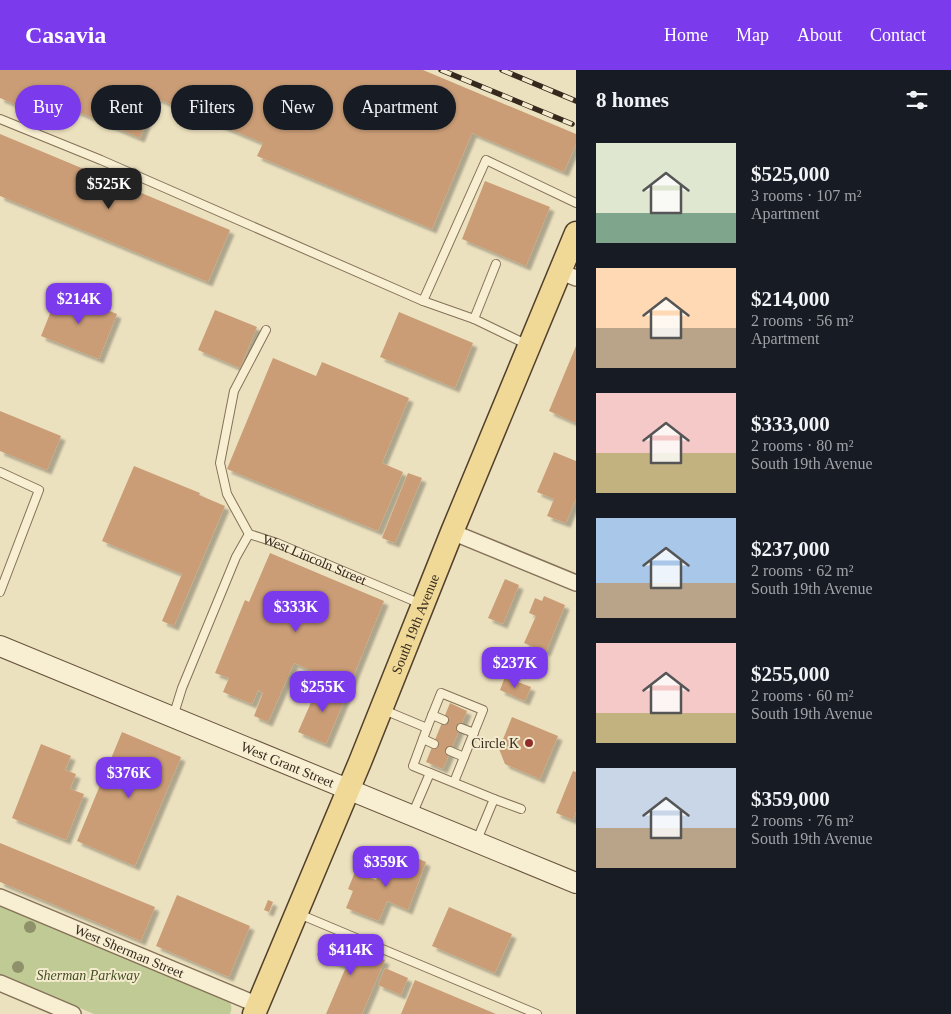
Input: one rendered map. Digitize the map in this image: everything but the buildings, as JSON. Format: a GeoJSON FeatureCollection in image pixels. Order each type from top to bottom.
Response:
{"type":"FeatureCollection","features":[{"type":"Feature","properties":{"kind":"main road","name":"South 19th Avenue"},"geometry":{"type":"LineString","coordinates":[[256,1009],[530,346],[568,275],[576,233]]}},
{"type":"Feature","properties":{"kind":"main road","name":"West Grant Street"},"geometry":{"type":"LineString","coordinates":[[0,646],[576,883]]}},
{"type":"Feature","properties":{"kind":"street"},"geometry":{"type":"LineString","coordinates":[[452,532],[576,583]]}},
{"type":"Feature","properties":{"kind":"street","name":"West Sherman Street"},"geometry":{"type":"LineString","coordinates":[[0,897],[256,1009]]}},
{"type":"Feature","properties":{"kind":"street"},"geometry":{"type":"LineString","coordinates":[[0,983],[74,1014]]}},
{"type":"Feature","properties":{"kind":"lane"},"geometry":{"type":"LineString","coordinates":[[0,119],[101,160],[423,301],[474,319],[530,346]]}},
{"type":"Feature","properties":{"kind":"lane"},"geometry":{"type":"LineString","coordinates":[[423,301],[486,160],[576,203]]}},
{"type":"Feature","properties":{"kind":"lane"},"geometry":{"type":"LineString","coordinates":[[474,319],[496,264]]}},
{"type":"Feature","properties":{"kind":"lane","name":"West Lincoln Street"},"geometry":{"type":"LineString","coordinates":[[266,330],[234,391],[220,463],[227,494],[249,534],[277,543],[423,604]]}},
{"type":"Feature","properties":{"kind":"lane"},"geometry":{"type":"LineString","coordinates":[[0,472],[39,490],[0,592]]}},
{"type":"Feature","properties":{"kind":"lane"},"geometry":{"type":"LineString","coordinates":[[173,718],[182,688],[233,566],[249,534]]}},
{"type":"Feature","properties":{"kind":"lane"},"geometry":{"type":"LineString","coordinates":[[454,782],[483,710],[441,693],[413,766],[521,809]]}},
{"type":"Feature","properties":{"kind":"lane"},"geometry":{"type":"LineString","coordinates":[[382,708],[427,728]]}},
{"type":"Feature","properties":{"kind":"lane"},"geometry":{"type":"LineString","coordinates":[[432,715],[444,720]]}},
{"type":"Feature","properties":{"kind":"lane"},"geometry":{"type":"LineString","coordinates":[[460,728],[474,733]]}},
{"type":"Feature","properties":{"kind":"lane"},"geometry":{"type":"LineString","coordinates":[[423,739],[434,744]]}},
{"type":"Feature","properties":{"kind":"lane"},"geometry":{"type":"LineString","coordinates":[[450,751],[464,757]]}},
{"type":"Feature","properties":{"kind":"lane"},"geometry":{"type":"LineString","coordinates":[[411,816],[430,773]]}},
{"type":"Feature","properties":{"kind":"lane"},"geometry":{"type":"LineString","coordinates":[[476,842],[494,799]]}},
{"type":"Feature","properties":{"kind":"lane"},"geometry":{"type":"LineString","coordinates":[[296,913],[537,1014]]}},
{"type":"Feature","properties":{"kind":"green space","name":"Sherman Parkway"},"geometry":{"type":"Polygon","coordinates":[[[0,903],[226,997],[231,1005],[230,1014],[94,1014],[0,974],[0,903]]]}},
{"type":"Feature","properties":{"kind":"railway"},"geometry":{"type":"LineString","coordinates":[[441,70],[572,124]]}},
{"type":"Feature","properties":{"kind":"railway"},"geometry":{"type":"LineString","coordinates":[[502,70],[576,101]]}},
{"type":"Feature","properties":{"kind":"place","name":"Circle K"},"geometry":{"type":"Point","coordinates":[529,743]}}]}
